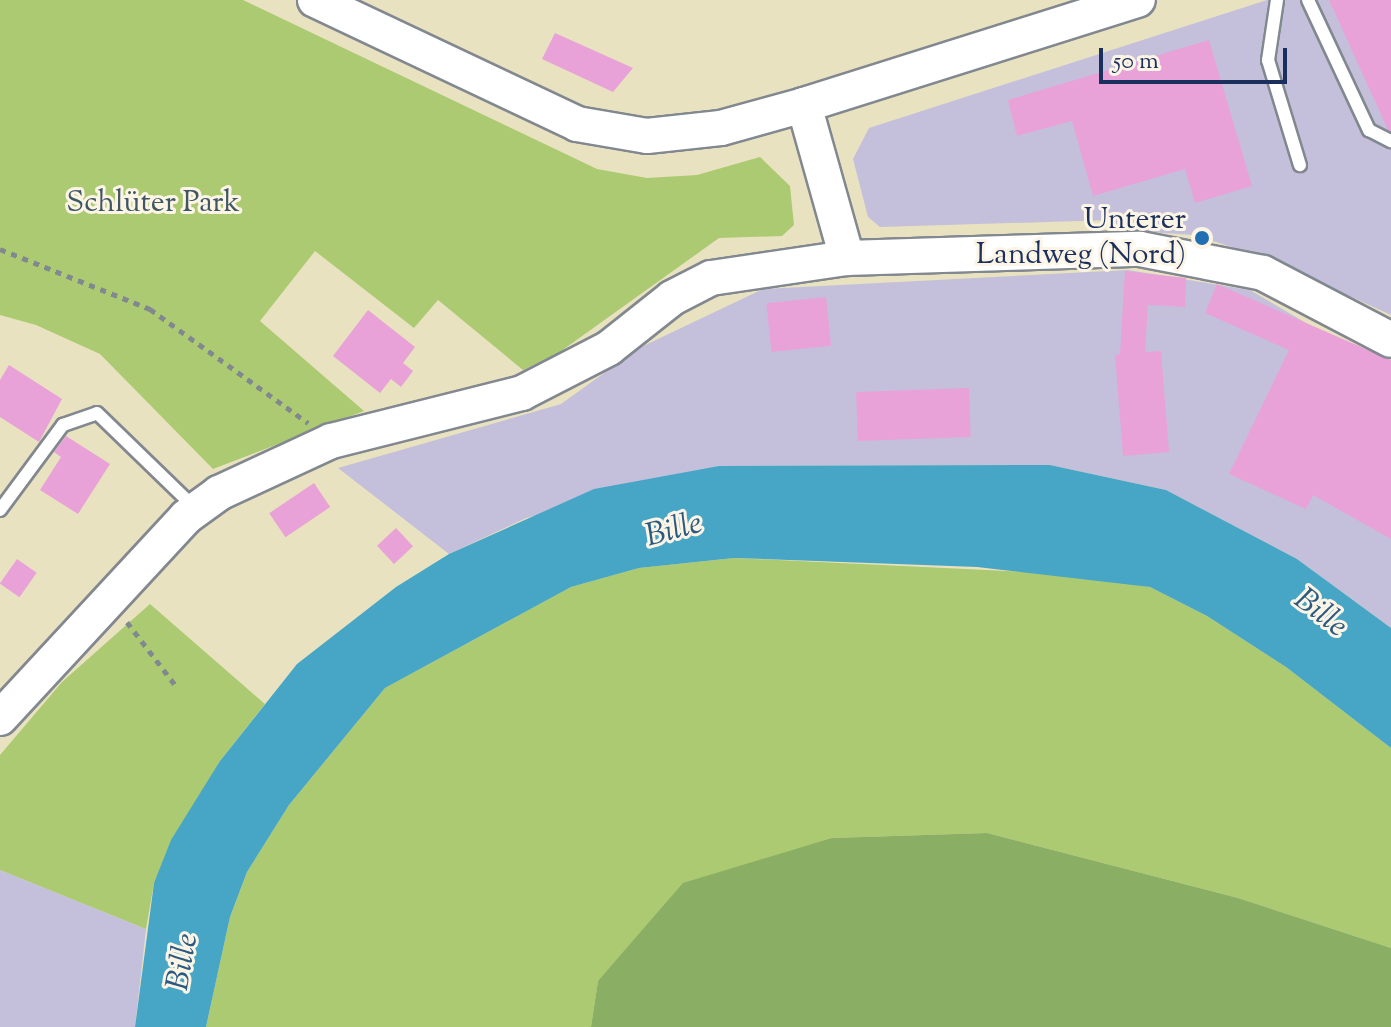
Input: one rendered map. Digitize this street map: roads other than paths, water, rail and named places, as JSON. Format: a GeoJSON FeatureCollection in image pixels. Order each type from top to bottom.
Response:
{"type":"FeatureCollection","features":[{"type":"Feature","properties":{"kind":"street"},"geometry":{"type":"LineString","coordinates":[[315,0],[586,127],[680,135],[804,105],[1138,0]]}},
{"type":"Feature","properties":{"kind":"street"},"geometry":{"type":"LineString","coordinates":[[804,105],[847,258]]}},
{"type":"Feature","properties":{"kind":"street"},"geometry":{"type":"LineString","coordinates":[[0,718],[196,510],[275,463],[331,441],[522,393],[609,348],[672,298],[711,278],[847,258],[1140,249],[1203,257],[1263,273],[1391,340]]}},
{"type":"Feature","properties":{"kind":"lane"},"geometry":{"type":"LineString","coordinates":[[1277,0],[1268,60],[1300,165]]}},
{"type":"Feature","properties":{"kind":"lane"},"geometry":{"type":"LineString","coordinates":[[1308,0],[1369,130],[1391,141]]}},
{"type":"Feature","properties":{"kind":"lane"},"geometry":{"type":"LineString","coordinates":[[0,510],[63,425],[97,413],[196,510]]}},
{"type":"Feature","properties":{"kind":"water","name":"Bille"},"geometry":{"type":"Polygon","coordinates":[[[1050,465],[1166,490],[1297,559],[1391,628],[1391,748],[1286,667],[1207,616],[1150,587],[977,567],[734,558],[639,568],[571,587],[385,688],[289,805],[247,872],[230,917],[206,1027],[135,1027],[154,883],[171,840],[220,761],[297,664],[396,587],[449,554],[594,489],[719,466],[1050,465]]]}},
{"type":"Feature","properties":{"kind":"place","name":"Unterer Landweg (Nord)"},"geometry":{"type":"Point","coordinates":[1202,238]}},
{"type":"Feature","properties":{"kind":"park label","name":"Schlüter Park"},"geometry":{"type":"Point","coordinates":[153,204]}}]}
